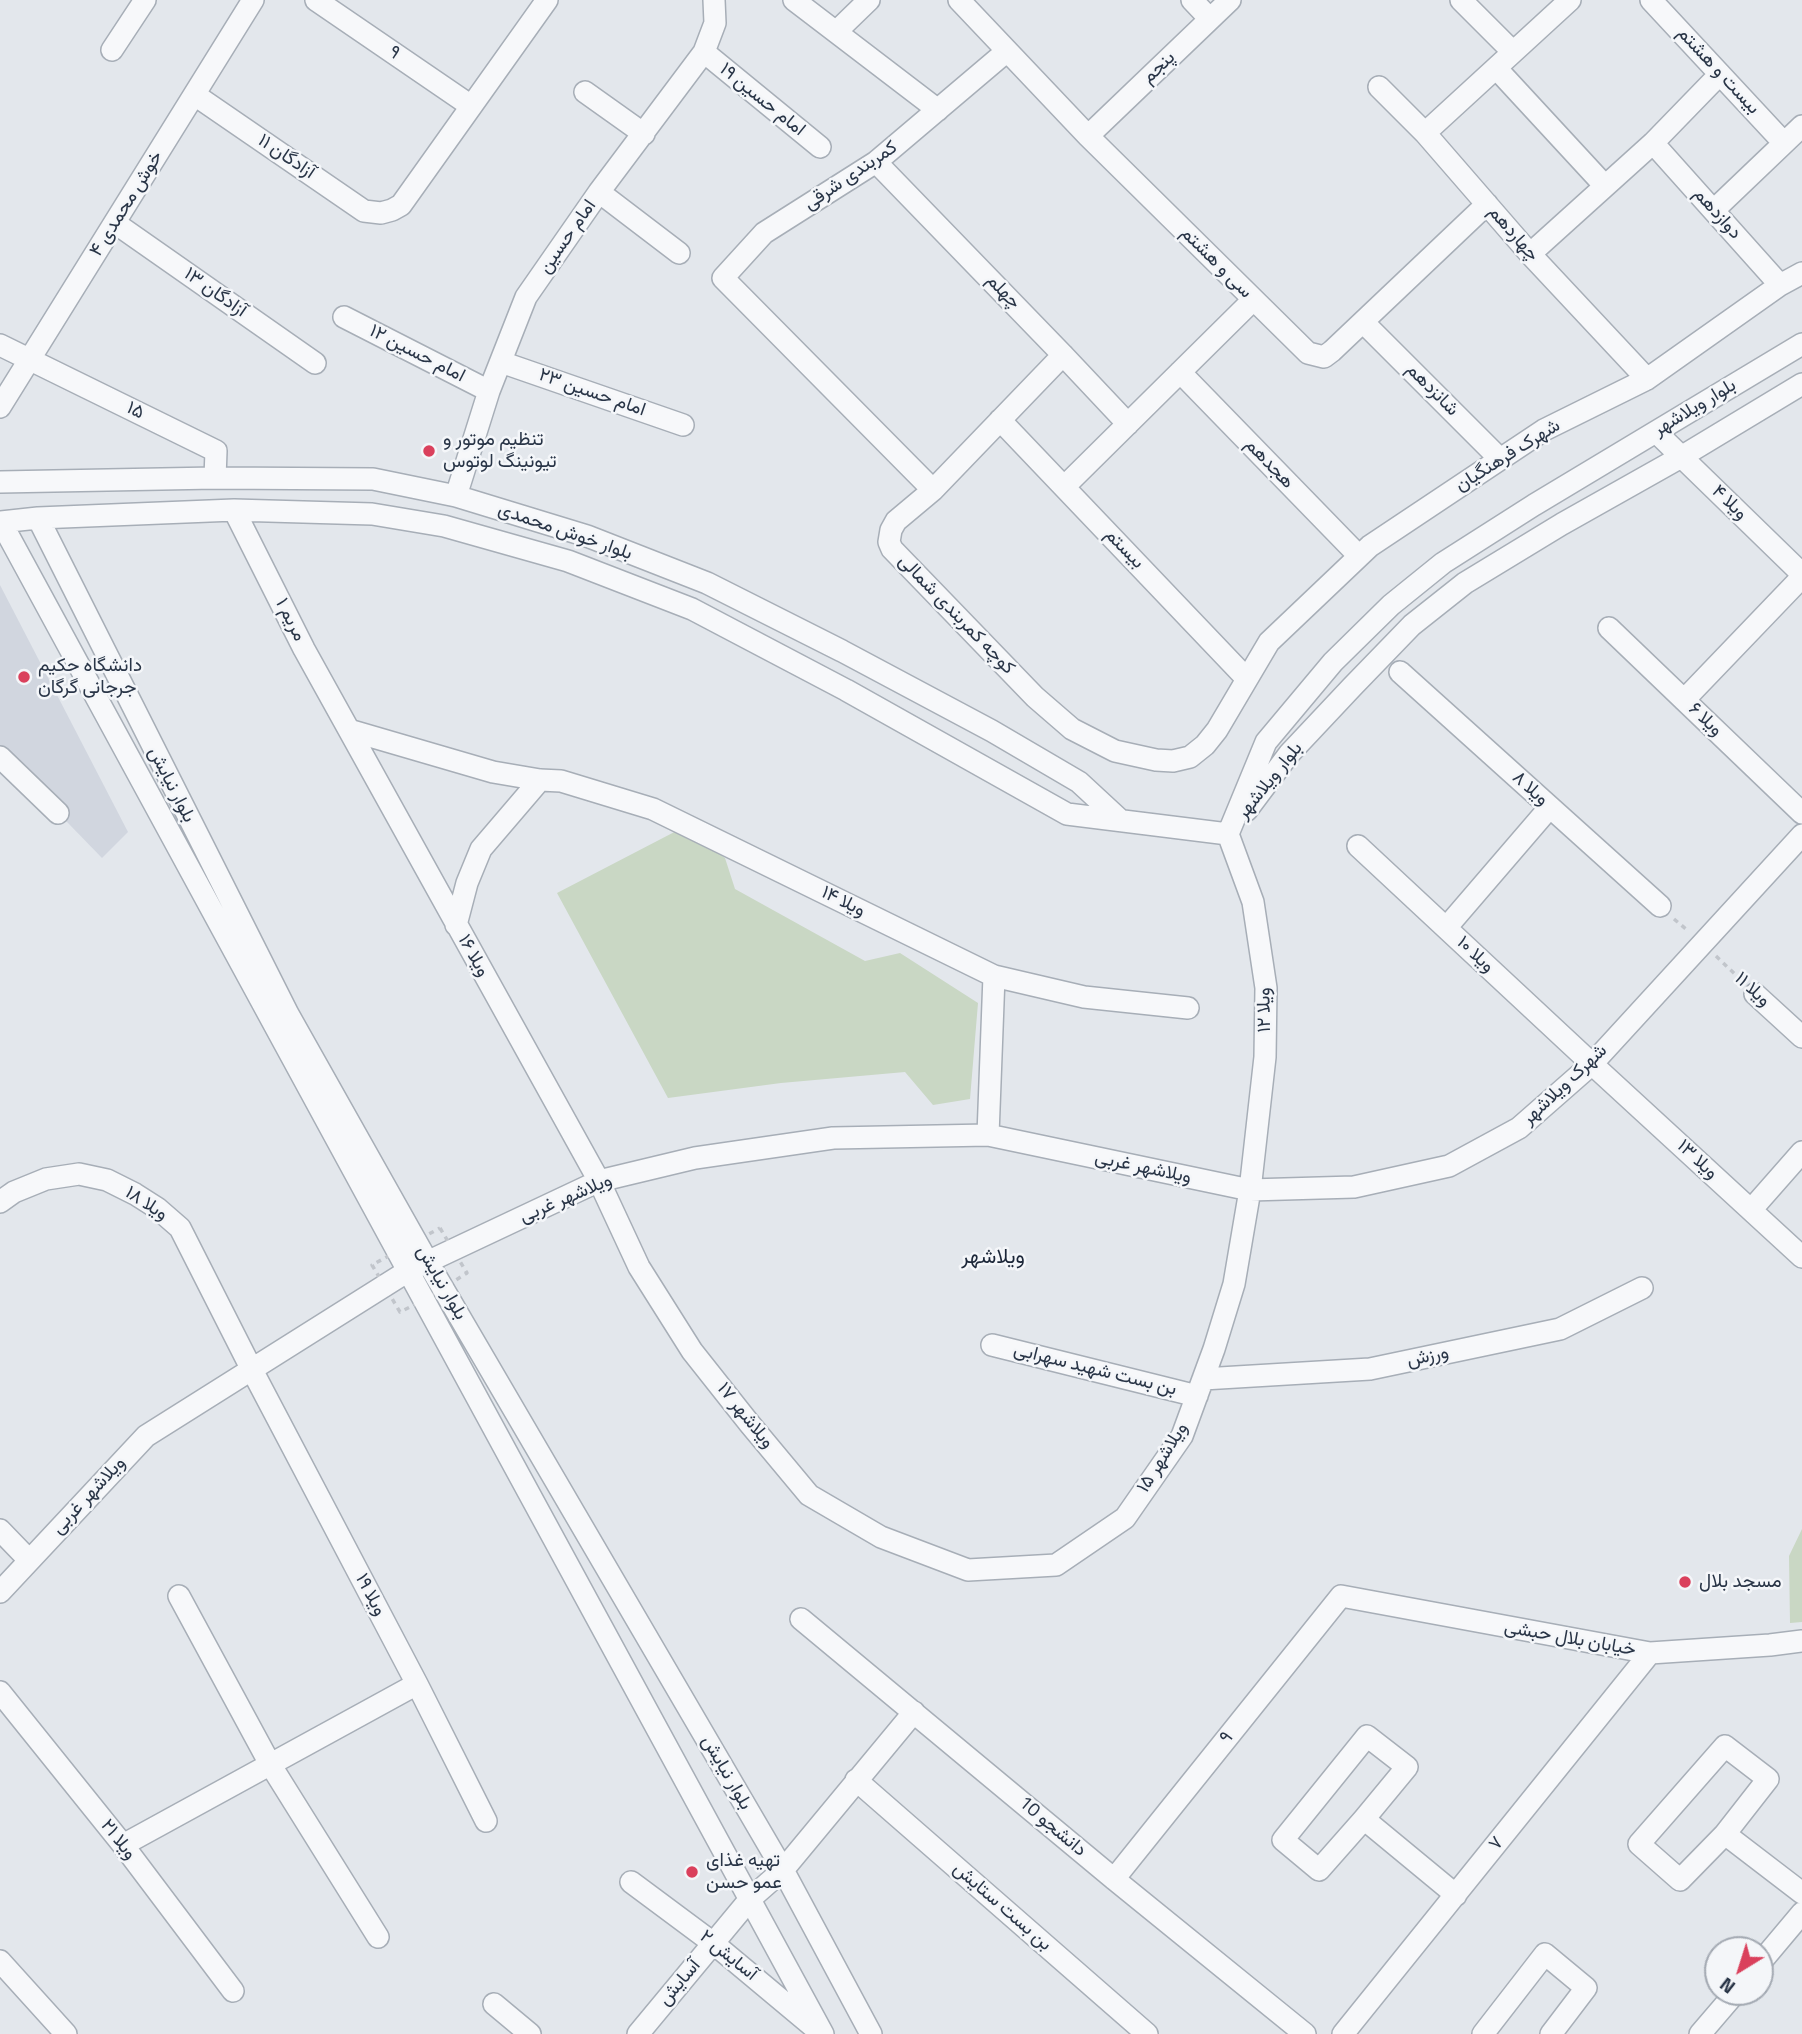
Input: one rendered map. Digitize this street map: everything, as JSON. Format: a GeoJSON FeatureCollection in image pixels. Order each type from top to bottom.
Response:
{"type":"FeatureCollection","features":[{"type":"Feature","properties":{"kind":"street"},"geometry":{"type":"LineString","coordinates":[[112,50],[145,0]]}},
{"type":"Feature","properties":{"kind":"street","name":"خوش محمدی ۴"},"geometry":{"type":"LineString","coordinates":[[0,407],[253,0]]}},
{"type":"Feature","properties":{"kind":"street","name":"۹"},"geometry":{"type":"LineString","coordinates":[[316,0],[471,106]]}},
{"type":"Feature","properties":{"kind":"street"},"geometry":{"type":"LineString","coordinates":[[471,106],[547,0]]}},
{"type":"Feature","properties":{"kind":"street","name":"امام حسین"},"geometry":{"type":"LineString","coordinates":[[456,496],[489,391],[526,297],[599,192],[704,52],[715,23],[714,0]]}},
{"type":"Feature","properties":{"kind":"street"},"geometry":{"type":"LineString","coordinates":[[794,0],[938,110]]}},
{"type":"Feature","properties":{"kind":"street"},"geometry":{"type":"LineString","coordinates":[[837,31],[869,0]]}},
{"type":"Feature","properties":{"kind":"street","name":"سی و هشتم"},"geometry":{"type":"LineString","coordinates":[[959,0],[1088,136],[1308,353],[1324,356],[1332,351],[1487,204]]}},
{"type":"Feature","properties":{"kind":"street"},"geometry":{"type":"LineString","coordinates":[[1192,0],[1210,19]]}},
{"type":"Feature","properties":{"kind":"street","name":"پنجم"},"geometry":{"type":"LineString","coordinates":[[1088,136],[1230,0]]}},
{"type":"Feature","properties":{"kind":"street"},"geometry":{"type":"LineString","coordinates":[[1461,0],[1513,52]]}},
{"type":"Feature","properties":{"kind":"street"},"geometry":{"type":"LineString","coordinates":[[1425,133],[1570,0]]}},
{"type":"Feature","properties":{"kind":"street","name":"بیست و هشتم"},"geometry":{"type":"LineString","coordinates":[[1651,0],[1784,143]]}},
{"type":"Feature","properties":{"kind":"street","name":"کمربندی شرقی"},"geometry":{"type":"LineString","coordinates":[[933,490],[723,278],[764,233],[876,162],[1007,51]]}},
{"type":"Feature","properties":{"kind":"street","name":"امام حسین ۱۹"},"geometry":{"type":"LineString","coordinates":[[704,52],[820,147]]}},
{"type":"Feature","properties":{"kind":"street"},"geometry":{"type":"LineString","coordinates":[[1496,68],[1605,186]]}},
{"type":"Feature","properties":{"kind":"street"},"geometry":{"type":"LineString","coordinates":[[1530,254],[1653,143],[1720,74]]}},
{"type":"Feature","properties":{"kind":"street","name":"چهاردهم"},"geometry":{"type":"LineString","coordinates":[[1379,87],[1425,133],[1530,254],[1647,379]]}},
{"type":"Feature","properties":{"kind":"street"},"geometry":{"type":"LineString","coordinates":[[585,92],[644,134]]}},
{"type":"Feature","properties":{"kind":"street","name":"آزادگان ۱۱"},"geometry":{"type":"LineString","coordinates":[[195,94],[364,211],[380,213],[392,211],[401,205],[471,106]]}},
{"type":"Feature","properties":{"kind":"street"},"geometry":{"type":"LineString","coordinates":[[1714,210],[1802,126]]}},
{"type":"Feature","properties":{"kind":"street","name":"دوازدهم"},"geometry":{"type":"LineString","coordinates":[[1653,143],[1780,285]]}},
{"type":"Feature","properties":{"kind":"street","name":"چهلم"},"geometry":{"type":"LineString","coordinates":[[876,162],[1128,424]]}},
{"type":"Feature","properties":{"kind":"street"},"geometry":{"type":"LineString","coordinates":[[599,192],[678,253]]}},
{"type":"Feature","properties":{"kind":"street","name":"آزادگان ۱۳"},"geometry":{"type":"LineString","coordinates":[[115,223],[315,363]]}},
{"type":"Feature","properties":{"kind":"street","name":"شهرک فرهنگیان"},"geometry":{"type":"LineString","coordinates":[[1247,679],[1269,642],[1370,546],[1544,430],[1647,379],[1780,285],[1802,274]]}},
{"type":"Feature","properties":{"kind":"street"},"geometry":{"type":"LineString","coordinates":[[1064,487],[1253,300]]}},
{"type":"Feature","properties":{"kind":"street","name":"امام حسین ۱۲"},"geometry":{"type":"LineString","coordinates":[[344,317],[489,391]]}},
{"type":"Feature","properties":{"kind":"street","name":"شانزدهم"},"geometry":{"type":"LineString","coordinates":[[1363,322],[1500,459]]}},
{"type":"Feature","properties":{"kind":"street","name":"بلوار ویلاشهر"},"geometry":{"type":"LineString","coordinates":[[1228,834],[1266,743],[1333,663],[1391,606],[1443,564],[1534,505],[1802,344]]}},
{"type":"Feature","properties":{"kind":"street"},"geometry":{"type":"LineString","coordinates":[[0,345],[30,359]]}},
{"type":"Feature","properties":{"kind":"street"},"geometry":{"type":"LineString","coordinates":[[933,490],[1063,355]]}},
{"type":"Feature","properties":{"kind":"street","name":"۱۵"},"geometry":{"type":"LineString","coordinates":[[30,359],[216,451],[215,478]]}},
{"type":"Feature","properties":{"kind":"street","name":"امام حسین ۲۳"},"geometry":{"type":"LineString","coordinates":[[501,362],[683,425]]}},
{"type":"Feature","properties":{"kind":"street","name":"هجدهم"},"geometry":{"type":"LineString","coordinates":[[1180,372],[1359,555]]}},
{"type":"Feature","properties":{"kind":"street","name":"بلوار ویلاشهر"},"geometry":{"type":"LineString","coordinates":[[1228,834],[1289,754],[1412,625],[1465,583],[1802,384]]}},
{"type":"Feature","properties":{"kind":"street","name":"بیستم"},"geometry":{"type":"LineString","coordinates":[[1000,420],[1247,679]]}},
{"type":"Feature","properties":{"kind":"street","name":"۴ ویلا"},"geometry":{"type":"LineString","coordinates":[[1656,432],[1802,576]]}},
{"type":"Feature","properties":{"kind":"street","name":"بلوار خوش محمدی"},"geometry":{"type":"LineString","coordinates":[[0,482],[215,478],[373,479],[456,496],[587,536],[707,583],[992,731],[1079,782],[1119,819]]}},
{"type":"Feature","properties":{"kind":"street","name":"کوچه کمربندی شمالی"},"geometry":{"type":"LineString","coordinates":[[933,490],[896,521],[889,542],[892,549],[1035,697],[1072,729],[1115,751],[1156,760],[1173,761],[1190,757],[1205,745],[1217,730],[1247,679]]}},
{"type":"Feature","properties":{"kind":"street","name":"بلوار خوش محمدی"},"geometry":{"type":"LineString","coordinates":[[1,522],[234,510],[372,514],[444,526],[568,561],[692,609],[846,690],[1067,814],[1119,819]]}},
{"type":"Feature","properties":{"kind":"street","name":"۱ مریم"},"geometry":{"type":"LineString","coordinates":[[234,510],[304,649],[349,730]]}},
{"type":"Feature","properties":{"kind":"street","name":"بلوار نیایش"},"geometry":{"type":"LineString","coordinates":[[38,518],[179,801],[281,1018]]}},
{"type":"Feature","properties":{"kind":"street","name":"بلوار نیایش"},"geometry":{"type":"LineString","coordinates":[[1,522],[158,810],[281,1018],[418,1266],[531,1496],[822,2034]]}},
{"type":"Feature","properties":{"kind":"street"},"geometry":{"type":"LineString","coordinates":[[1684,700],[1802,576]]}},
{"type":"Feature","properties":{"kind":"street","name":"۶ ویلا"},"geometry":{"type":"LineString","coordinates":[[1609,628],[1802,813]]}},
{"type":"Feature","properties":{"kind":"street"},"geometry":{"type":"LineString","coordinates":[[824,680],[833,674],[841,660],[851,656]]}},
{"type":"Feature","properties":{"kind":"street"},"geometry":{"type":"LineString","coordinates":[[846,690],[851,656]]}},
{"type":"Feature","properties":{"kind":"street","name":"ویلا ۸"},"geometry":{"type":"LineString","coordinates":[[1400,672],[1660,906]]}},
{"type":"Feature","properties":{"kind":"street","name":"۱۴ ویلا"},"geometry":{"type":"LineString","coordinates":[[349,730],[493,772],[561,781],[653,809],[994,976],[1084,997],[1188,1008]]}},
{"type":"Feature","properties":{"kind":"street","name":"۱۶ ویلا"},"geometry":{"type":"LineString","coordinates":[[349,730],[599,1181]]}},
{"type":"Feature","properties":{"kind":"street"},"geometry":{"type":"LineString","coordinates":[[0,757],[58,813]]}},
{"type":"Feature","properties":{"kind":"street"},"geometry":{"type":"LineString","coordinates":[[456,925],[467,883],[481,849],[540,780]]}},
{"type":"Feature","properties":{"kind":"street"},"geometry":{"type":"LineString","coordinates":[[158,810],[179,801]]}},
{"type":"Feature","properties":{"kind":"street"},"geometry":{"type":"LineString","coordinates":[[1446,928],[1550,807]]}},
{"type":"Feature","properties":{"kind":"street"},"geometry":{"type":"LineString","coordinates":[[1119,819],[1160,827],[1228,834]]}},
{"type":"Feature","properties":{"kind":"street","name":"ویلا ۱۲"},"geometry":{"type":"LineString","coordinates":[[1228,834],[1253,902],[1266,988],[1265,1057],[1250,1190]]}},
{"type":"Feature","properties":{"kind":"street","name":"شهرک ویلاشهر"},"geometry":{"type":"LineString","coordinates":[[1250,1190],[1354,1187],[1449,1166],[1519,1128],[1592,1064],[1802,835]]}},
{"type":"Feature","properties":{"kind":"street","name":"۱۰ ویلا"},"geometry":{"type":"LineString","coordinates":[[1358,846],[1592,1064]]}},
{"type":"Feature","properties":{"kind":"street"},"geometry":{"type":"LineString","coordinates":[[988,1135],[994,976]]}},
{"type":"Feature","properties":{"kind":"street","name":"۱۱ ویلا"},"geometry":{"type":"LineString","coordinates":[[1755,994],[1802,1037]]}},
{"type":"Feature","properties":{"kind":"street","name":"۱۳ ویلا"},"geometry":{"type":"LineString","coordinates":[[1592,1064],[1802,1257]]}},
{"type":"Feature","properties":{"kind":"street","name":"ویلاشهر غربی"},"geometry":{"type":"LineString","coordinates":[[0,1592],[146,1436],[418,1266],[599,1181],[695,1158],[832,1138],[988,1135],[1250,1190]]}},
{"type":"Feature","properties":{"kind":"street"},"geometry":{"type":"LineString","coordinates":[[1751,1210],[1802,1152]]}},
{"type":"Feature","properties":{"kind":"street","name":"ویلا ۱۸"},"geometry":{"type":"LineString","coordinates":[[0,1202],[14,1192],[46,1179],[79,1174],[107,1180],[157,1208],[180,1228],[252,1370]]}},
{"type":"Feature","properties":{"kind":"street","name":"ویلاشهر ۱۷"},"geometry":{"type":"LineString","coordinates":[[599,1181],[639,1267],[692,1351],[809,1494],[881,1537],[968,1570]]}},
{"type":"Feature","properties":{"kind":"street","name":"ویلاشهر ۱۵"},"geometry":{"type":"LineString","coordinates":[[968,1570],[1056,1565],[1125,1518],[1182,1436],[1214,1349],[1234,1284],[1250,1190]]}},
{"type":"Feature","properties":{"kind":"street","name":"بلوار نیایش"},"geometry":{"type":"LineString","coordinates":[[418,1266],[557,1484],[783,1870],[871,2034]]}},
{"type":"Feature","properties":{"kind":"street","name":"ورزش"},"geometry":{"type":"LineString","coordinates":[[1200,1387],[1370,1369],[1560,1329],[1642,1288]]}},
{"type":"Feature","properties":{"kind":"street","name":"بن بست شهید سهرابی"},"geometry":{"type":"LineString","coordinates":[[992,1345],[1200,1387]]}},
{"type":"Feature","properties":{"kind":"street","name":"۱۹ ویلا"},"geometry":{"type":"LineString","coordinates":[[252,1370],[486,1821]]}},
{"type":"Feature","properties":{"kind":"street"},"geometry":{"type":"LineString","coordinates":[[531,1496],[557,1484]]}},
{"type":"Feature","properties":{"kind":"street"},"geometry":{"type":"LineString","coordinates":[[0,1530],[29,1560]]}},
{"type":"Feature","properties":{"kind":"street"},"geometry":{"type":"LineString","coordinates":[[179,1596],[270,1764],[378,1937]]}},
{"type":"Feature","properties":{"kind":"street","name":"۹"},"geometry":{"type":"LineString","coordinates":[[1114,1879],[1340,1596]]}},
{"type":"Feature","properties":{"kind":"street","name":"خیابان بلال حبشی"},"geometry":{"type":"LineString","coordinates":[[1340,1596],[1650,1653],[1802,1641]]}},
{"type":"Feature","properties":{"kind":"street","name":"دانشجو 10"},"geometry":{"type":"LineString","coordinates":[[801,1619],[1305,2034]]}},
{"type":"Feature","properties":{"kind":"street","name":"۷"},"geometry":{"type":"LineString","coordinates":[[1343,2034],[1650,1653]]}},
{"type":"Feature","properties":{"kind":"street"},"geometry":{"type":"LineString","coordinates":[[122,1845],[417,1684]]}},
{"type":"Feature","properties":{"kind":"street","name":"ویلا ۲۱"},"geometry":{"type":"LineString","coordinates":[[0,1692],[122,1845],[233,1991]]}},
{"type":"Feature","properties":{"kind":"street"},"geometry":{"type":"LineString","coordinates":[[648,1711],[680,1694]]}},
{"type":"Feature","properties":{"kind":"street","name":"آسایش"},"geometry":{"type":"LineString","coordinates":[[638,2034],[750,1899],[783,1870],[914,1712]]}},
{"type":"Feature","properties":{"kind":"street"},"geometry":{"type":"LineString","coordinates":[[1367,1736],[1407,1767],[1364,1819],[1319,1870],[1283,1840],[1367,1736]]}},
{"type":"Feature","properties":{"kind":"street"},"geometry":{"type":"LineString","coordinates":[[1725,1746],[1768,1779],[1725,1834],[1680,1880],[1639,1844],[1725,1746]]}},
{"type":"Feature","properties":{"kind":"street","name":"بن بست ستایش"},"geometry":{"type":"LineString","coordinates":[[856,1780],[1147,2034]]}},
{"type":"Feature","properties":{"kind":"street"},"geometry":{"type":"LineString","coordinates":[[1364,1819],[1456,1895]]}},
{"type":"Feature","properties":{"kind":"street"},"geometry":{"type":"LineString","coordinates":[[1725,1834],[1802,1893]]}},
{"type":"Feature","properties":{"kind":"street","name":"۲ آسایش"},"geometry":{"type":"LineString","coordinates":[[631,1882],[713,1943],[822,2034]]}},
{"type":"Feature","properties":{"kind":"street"},"geometry":{"type":"LineString","coordinates":[[1774,1946],[1802,1913]]}},
{"type":"Feature","properties":{"kind":"street"},"geometry":{"type":"LineString","coordinates":[[1483,2034],[1545,1954],[1586,1988],[1551,2034]]}},
{"type":"Feature","properties":{"kind":"street"},"geometry":{"type":"LineString","coordinates":[[0,1961],[66,2034]]}},
{"type":"Feature","properties":{"kind":"street"},"geometry":{"type":"LineString","coordinates":[[494,2004],[530,2034]]}},
{"type":"Feature","properties":{"kind":"street"},"geometry":{"type":"LineString","coordinates":[[1700,2034],[1724,2006]]}},
{"type":"Feature","properties":{"kind":"path","name":"۱۱ ویلا"},"geometry":{"type":"LineString","coordinates":[[1660,906],[1755,994]]}},
{"type":"Feature","properties":{"kind":"shaded area","name":"دانشگاه حکیم جرجانی گرگان"},"geometry":{"type":"Polygon","coordinates":[[[0,585],[128,832],[102,858],[0,753],[0,585]]]}},
{"type":"Feature","properties":{"kind":"green space"},"geometry":{"type":"Polygon","coordinates":[[[684,827],[725,858],[735,889],[865,961],[900,953],[978,1003],[970,1099],[933,1105],[905,1072],[781,1083],[668,1098],[557,893],[684,827]]]}},
{"type":"Feature","properties":{"kind":"green space"},"geometry":{"type":"Polygon","coordinates":[[[1802,1529],[1802,1622],[1790,1623],[1789,1556],[1802,1529]]]}},
{"type":"Feature","properties":{"kind":"place","name":"تنظیم موتور و تیونینگ لوتوس"},"geometry":{"type":"Point","coordinates":[429,451]}},
{"type":"Feature","properties":{"kind":"place","name":"دانشگاه حکیم جرجانی گرگان"},"geometry":{"type":"Point","coordinates":[24,677]}},
{"type":"Feature","properties":{"kind":"place","name":"مسجد بلال"},"geometry":{"type":"Point","coordinates":[1685,1582]}},
{"type":"Feature","properties":{"kind":"place","name":"تهیه غذای عمو حسن"},"geometry":{"type":"Point","coordinates":[692,1872]}},
{"type":"Feature","properties":{"kind":"district","name":"ویلاشهر"},"geometry":{"type":"Point","coordinates":[993,1258]}}]}
